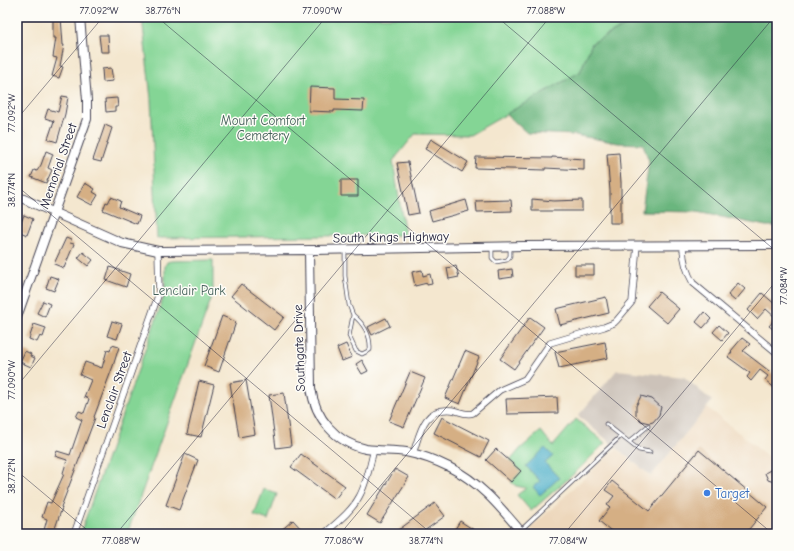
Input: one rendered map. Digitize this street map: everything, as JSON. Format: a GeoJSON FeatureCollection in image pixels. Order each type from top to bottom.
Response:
{"type":"FeatureCollection","features":[{"type":"Feature","properties":{"kind":"main road","name":"Memorial Street"},"geometry":{"type":"LineString","coordinates":[[17,317],[55,212],[86,119],[88,100],[80,17]]}},
{"type":"Feature","properties":{"kind":"main road","name":"South Kings Highway"},"geometry":{"type":"LineString","coordinates":[[17,196],[122,243],[158,250],[345,250],[510,246],[777,245]]}},
{"type":"Feature","properties":{"kind":"main road","name":"Southgate Drive"},"geometry":{"type":"LineString","coordinates":[[309,250],[311,388],[316,408],[326,425],[339,438],[356,446],[374,450],[392,450],[413,454],[450,467],[474,482],[493,499],[521,532]]}},
{"type":"Feature","properties":{"kind":"street"},"geometry":{"type":"LineString","coordinates":[[413,454],[422,428],[432,413],[449,410],[468,414],[473,413],[500,390],[525,379],[550,343],[604,327],[617,320],[632,302],[637,245]]}},
{"type":"Feature","properties":{"kind":"street"},"geometry":{"type":"LineString","coordinates":[[683,246],[686,270],[693,283],[777,353]]}},
{"type":"Feature","properties":{"kind":"street","name":"Lenclair Street"},"geometry":{"type":"LineString","coordinates":[[74,534],[160,293],[158,250]]}},
{"type":"Feature","properties":{"kind":"street"},"geometry":{"type":"LineString","coordinates":[[324,534],[351,509],[359,498],[374,450]]}},
{"type":"Feature","properties":{"kind":"lane"},"geometry":{"type":"LineString","coordinates":[[492,247],[492,258],[496,262],[507,260],[510,256],[510,246]]}},
{"type":"Feature","properties":{"kind":"lane"},"geometry":{"type":"LineString","coordinates":[[345,250],[345,276],[349,305],[353,315],[359,320],[371,343],[370,350],[362,354],[356,351],[349,336],[353,315]]}},
{"type":"Feature","properties":{"kind":"lane"},"geometry":{"type":"LineString","coordinates":[[606,424],[641,451],[650,452]]}},
{"type":"Feature","properties":{"kind":"lane"},"geometry":{"type":"LineString","coordinates":[[629,442],[648,426]]}},
{"type":"Feature","properties":{"kind":"lane"},"geometry":{"type":"LineString","coordinates":[[521,532],[621,436]]}},
{"type":"Feature","properties":{"kind":"shaded area"},"geometry":{"type":"Polygon","coordinates":[[[617,370],[684,377],[712,401],[651,476],[578,416],[617,370]]]}},
{"type":"Feature","properties":{"kind":"shaded area"},"geometry":{"type":"Polygon","coordinates":[[[707,407],[777,464],[777,534],[536,534],[531,528],[616,448],[651,476],[707,407]]]}},
{"type":"Feature","properties":{"kind":"green space","name":"Mount Comfort Cemetery"},"geometry":{"type":"Polygon","coordinates":[[[142,17],[642,17],[592,43],[580,72],[470,135],[415,134],[393,161],[405,235],[157,238],[151,99],[142,17]]]}},
{"type":"Feature","properties":{"kind":"green space"},"geometry":{"type":"Polygon","coordinates":[[[642,17],[777,17],[777,226],[766,226],[697,212],[642,211],[649,161],[643,144],[618,143],[575,135],[527,133],[506,114],[580,72],[592,43],[642,17]]]}},
{"type":"Feature","properties":{"kind":"green space","name":"Lenclair Park"},"geometry":{"type":"Polygon","coordinates":[[[213,260],[213,294],[127,534],[80,534],[162,302],[165,290],[165,266],[167,262],[171,261],[213,260]]]}},
{"type":"Feature","properties":{"kind":"green space"},"geometry":{"type":"Polygon","coordinates":[[[576,419],[605,443],[576,472],[531,511],[517,495],[526,488],[516,486],[511,482],[521,471],[510,461],[520,449],[541,431],[553,446],[576,419]]]}},
{"type":"Feature","properties":{"kind":"green space"},"geometry":{"type":"Polygon","coordinates":[[[264,489],[277,494],[268,520],[254,515],[264,489]]]}},
{"type":"Feature","properties":{"kind":"water"},"geometry":{"type":"Polygon","coordinates":[[[545,448],[553,456],[545,463],[559,478],[540,495],[533,487],[540,481],[526,466],[545,448]]]}},
{"type":"Feature","properties":{"kind":"building"},"geometry":{"type":"Polygon","coordinates":[[[53,17],[61,17],[64,45],[60,66],[63,67],[59,78],[52,76],[57,58],[53,57],[56,38],[53,38],[53,17]]]}},
{"type":"Feature","properties":{"kind":"building"},"geometry":{"type":"Polygon","coordinates":[[[99,35],[108,35],[109,52],[101,52],[99,35]]]}},
{"type":"Feature","properties":{"kind":"building"},"geometry":{"type":"Polygon","coordinates":[[[111,68],[113,81],[103,82],[102,69],[111,68]]]}},
{"type":"Feature","properties":{"kind":"building"},"geometry":{"type":"Polygon","coordinates":[[[310,87],[335,88],[335,99],[364,100],[363,111],[309,111],[310,87]]]}},
{"type":"Feature","properties":{"kind":"building"},"geometry":{"type":"Polygon","coordinates":[[[62,96],[68,97],[57,142],[48,139],[54,121],[45,118],[48,109],[58,112],[62,96]]]}},
{"type":"Feature","properties":{"kind":"building"},"geometry":{"type":"Polygon","coordinates":[[[117,98],[118,107],[115,107],[115,111],[106,112],[105,99],[117,98]]]}},
{"type":"Feature","properties":{"kind":"building"},"geometry":{"type":"Polygon","coordinates":[[[105,125],[112,128],[101,162],[93,160],[105,125]]]}},
{"type":"Feature","properties":{"kind":"building"},"geometry":{"type":"Polygon","coordinates":[[[431,139],[468,162],[462,172],[425,149],[431,139]]]}},
{"type":"Feature","properties":{"kind":"building"},"geometry":{"type":"Polygon","coordinates":[[[46,151],[53,154],[48,168],[52,170],[46,183],[31,177],[34,170],[37,171],[41,165],[46,151]]]}},
{"type":"Feature","properties":{"kind":"building"},"geometry":{"type":"Polygon","coordinates":[[[619,153],[621,223],[610,223],[610,191],[607,154],[619,153]]]}},
{"type":"Feature","properties":{"kind":"building"},"geometry":{"type":"Polygon","coordinates":[[[476,157],[552,157],[584,159],[584,170],[545,168],[545,170],[475,168],[476,157]]]}},
{"type":"Feature","properties":{"kind":"building"},"geometry":{"type":"Polygon","coordinates":[[[408,162],[419,213],[408,215],[397,163],[408,162]]]}},
{"type":"Feature","properties":{"kind":"building"},"geometry":{"type":"Polygon","coordinates":[[[341,180],[358,180],[358,196],[341,196],[341,180]]]}},
{"type":"Feature","properties":{"kind":"building"},"geometry":{"type":"Polygon","coordinates":[[[85,183],[95,189],[93,192],[98,195],[92,205],[77,197],[85,183]]]}},
{"type":"Feature","properties":{"kind":"building"},"geometry":{"type":"Polygon","coordinates":[[[111,197],[121,201],[119,207],[140,216],[137,224],[103,210],[106,202],[108,203],[111,197]]]}},
{"type":"Feature","properties":{"kind":"building"},"geometry":{"type":"Polygon","coordinates":[[[532,199],[554,201],[582,200],[582,211],[532,211],[532,199]]]}},
{"type":"Feature","properties":{"kind":"building"},"geometry":{"type":"Polygon","coordinates":[[[466,200],[469,211],[432,221],[429,211],[466,200]]]}},
{"type":"Feature","properties":{"kind":"building"},"geometry":{"type":"Polygon","coordinates":[[[511,200],[512,211],[477,212],[476,201],[511,200]]]}},
{"type":"Feature","properties":{"kind":"building"},"geometry":{"type":"Polygon","coordinates":[[[24,215],[33,219],[27,235],[18,231],[24,215]]]}},
{"type":"Feature","properties":{"kind":"building"},"geometry":{"type":"Polygon","coordinates":[[[66,238],[71,240],[70,243],[74,244],[64,268],[54,264],[66,238]]]}},
{"type":"Feature","properties":{"kind":"building"},"geometry":{"type":"Polygon","coordinates":[[[83,252],[93,260],[88,266],[78,258],[83,252]]]}},
{"type":"Feature","properties":{"kind":"building"},"geometry":{"type":"Polygon","coordinates":[[[575,265],[594,265],[594,275],[575,275],[575,265]]]}},
{"type":"Feature","properties":{"kind":"building"},"geometry":{"type":"Polygon","coordinates":[[[456,266],[459,277],[449,279],[447,268],[456,266]]]}},
{"type":"Feature","properties":{"kind":"building"},"geometry":{"type":"Polygon","coordinates":[[[110,267],[130,274],[126,287],[106,280],[110,267]]]}},
{"type":"Feature","properties":{"kind":"building"},"geometry":{"type":"Polygon","coordinates":[[[512,269],[513,277],[499,279],[498,271],[512,269]]]}},
{"type":"Feature","properties":{"kind":"building"},"geometry":{"type":"Polygon","coordinates":[[[422,270],[423,276],[430,274],[432,284],[427,285],[427,283],[415,286],[412,272],[422,270]]]}},
{"type":"Feature","properties":{"kind":"building"},"geometry":{"type":"Polygon","coordinates":[[[50,276],[59,279],[54,291],[46,288],[50,276]]]}},
{"type":"Feature","properties":{"kind":"building"},"geometry":{"type":"Polygon","coordinates":[[[738,283],[745,289],[735,301],[728,295],[738,283]]]}},
{"type":"Feature","properties":{"kind":"building"},"geometry":{"type":"Polygon","coordinates":[[[241,284],[284,317],[274,330],[231,296],[241,284]]]}},
{"type":"Feature","properties":{"kind":"building"},"geometry":{"type":"Polygon","coordinates":[[[659,292],[679,309],[667,323],[647,306],[659,292]]]}},
{"type":"Feature","properties":{"kind":"building"},"geometry":{"type":"Polygon","coordinates":[[[762,293],[777,306],[777,332],[769,326],[776,318],[766,309],[757,319],[748,310],[762,293]]]}},
{"type":"Feature","properties":{"kind":"building"},"geometry":{"type":"Polygon","coordinates":[[[606,297],[609,313],[560,325],[556,309],[606,297]]]}},
{"type":"Feature","properties":{"kind":"building"},"geometry":{"type":"Polygon","coordinates":[[[43,301],[50,304],[45,317],[37,313],[43,301]]]}},
{"type":"Feature","properties":{"kind":"building"},"geometry":{"type":"Polygon","coordinates":[[[704,312],[711,319],[703,328],[696,322],[704,312]]]}},
{"type":"Feature","properties":{"kind":"building"},"geometry":{"type":"Polygon","coordinates":[[[222,316],[236,322],[219,372],[204,366],[222,316]]]}},
{"type":"Feature","properties":{"kind":"building"},"geometry":{"type":"Polygon","coordinates":[[[530,317],[544,327],[514,369],[500,359],[530,317]]]}},
{"type":"Feature","properties":{"kind":"building"},"geometry":{"type":"Polygon","coordinates":[[[386,318],[390,326],[372,335],[368,327],[386,318]]]}},
{"type":"Feature","properties":{"kind":"building"},"geometry":{"type":"Polygon","coordinates":[[[112,321],[122,324],[117,339],[107,336],[112,321]]]}},
{"type":"Feature","properties":{"kind":"building"},"geometry":{"type":"Polygon","coordinates":[[[34,324],[46,328],[43,337],[40,336],[37,342],[29,339],[34,324]]]}},
{"type":"Feature","properties":{"kind":"building"},"geometry":{"type":"Polygon","coordinates":[[[719,325],[728,333],[722,340],[713,332],[719,325]]]}},
{"type":"Feature","properties":{"kind":"building"},"geometry":{"type":"Polygon","coordinates":[[[742,338],[750,344],[743,351],[777,377],[777,390],[765,380],[768,376],[760,370],[751,381],[747,377],[750,373],[728,357],[742,338]]]}},
{"type":"Feature","properties":{"kind":"building"},"geometry":{"type":"Polygon","coordinates":[[[605,342],[608,358],[559,368],[555,352],[605,342]]]}},
{"type":"Feature","properties":{"kind":"building"},"geometry":{"type":"Polygon","coordinates":[[[346,344],[352,357],[342,361],[337,348],[346,344]]]}},
{"type":"Feature","properties":{"kind":"building"},"geometry":{"type":"Polygon","coordinates":[[[112,345],[119,347],[94,417],[95,418],[61,507],[62,508],[53,534],[43,534],[47,519],[42,517],[47,502],[51,503],[64,474],[67,460],[55,456],[57,451],[70,455],[82,420],[76,417],[79,411],[84,413],[89,399],[84,397],[91,380],[80,375],[85,362],[102,368],[107,350],[110,351],[112,345]]]}},
{"type":"Feature","properties":{"kind":"building"},"geometry":{"type":"Polygon","coordinates":[[[25,351],[31,354],[30,356],[35,358],[31,367],[20,362],[25,351]]]}},
{"type":"Feature","properties":{"kind":"building"},"geometry":{"type":"Polygon","coordinates":[[[465,351],[479,357],[460,404],[445,398],[465,351]]]}},
{"type":"Feature","properties":{"kind":"building"},"geometry":{"type":"Polygon","coordinates":[[[362,360],[368,371],[362,374],[356,364],[362,360]]]}},
{"type":"Feature","properties":{"kind":"building"},"geometry":{"type":"Polygon","coordinates":[[[410,372],[425,378],[404,427],[389,421],[410,372]]]}},
{"type":"Feature","properties":{"kind":"building"},"geometry":{"type":"Polygon","coordinates":[[[246,380],[255,434],[239,437],[230,383],[246,380]]]}},
{"type":"Feature","properties":{"kind":"building"},"geometry":{"type":"Polygon","coordinates":[[[199,381],[214,385],[201,437],[187,434],[199,381]]]}},
{"type":"Feature","properties":{"kind":"building"},"geometry":{"type":"Polygon","coordinates":[[[284,393],[291,446],[276,448],[269,395],[284,393]]]}},
{"type":"Feature","properties":{"kind":"building"},"geometry":{"type":"Polygon","coordinates":[[[641,396],[652,399],[661,407],[659,415],[653,422],[649,423],[641,421],[636,415],[636,406],[641,396]]]}},
{"type":"Feature","properties":{"kind":"building"},"geometry":{"type":"Polygon","coordinates":[[[557,397],[558,413],[507,414],[506,399],[557,397]]]}},
{"type":"Feature","properties":{"kind":"building"},"geometry":{"type":"Polygon","coordinates":[[[442,417],[489,441],[481,457],[434,433],[442,417]]]}},
{"type":"Feature","properties":{"kind":"building"},"geometry":{"type":"Polygon","coordinates":[[[496,449],[521,471],[511,482],[486,460],[496,449]]]}},
{"type":"Feature","properties":{"kind":"building","name":"Target"},"geometry":{"type":"Polygon","coordinates":[[[699,450],[767,507],[745,534],[615,534],[599,521],[610,507],[607,505],[614,496],[605,490],[612,481],[649,511],[699,450]]]}},
{"type":"Feature","properties":{"kind":"building"},"geometry":{"type":"Polygon","coordinates":[[[185,454],[198,460],[179,510],[166,505],[185,454]]]}},
{"type":"Feature","properties":{"kind":"building"},"geometry":{"type":"Polygon","coordinates":[[[301,454],[345,486],[335,499],[291,467],[301,454]]]}},
{"type":"Feature","properties":{"kind":"building"},"geometry":{"type":"Polygon","coordinates":[[[395,469],[409,477],[380,523],[367,515],[395,469]]]}},
{"type":"Feature","properties":{"kind":"building"},"geometry":{"type":"Polygon","coordinates":[[[772,469],[777,471],[777,480],[774,482],[768,480],[765,473],[772,469]]]}},
{"type":"Feature","properties":{"kind":"building"},"geometry":{"type":"Polygon","coordinates":[[[435,503],[445,516],[420,534],[393,534],[435,503]]]}},
{"type":"Feature","properties":{"kind":"building"},"geometry":{"type":"Polygon","coordinates":[[[293,520],[303,531],[299,534],[277,534],[293,520]]]}},
{"type":"Feature","properties":{"kind":"building"},"geometry":{"type":"Polygon","coordinates":[[[460,521],[474,530],[471,534],[452,534],[460,521]]]}},
{"type":"Feature","properties":{"kind":"place","name":"Target"},"geometry":{"type":"Point","coordinates":[707,493]}}]}
